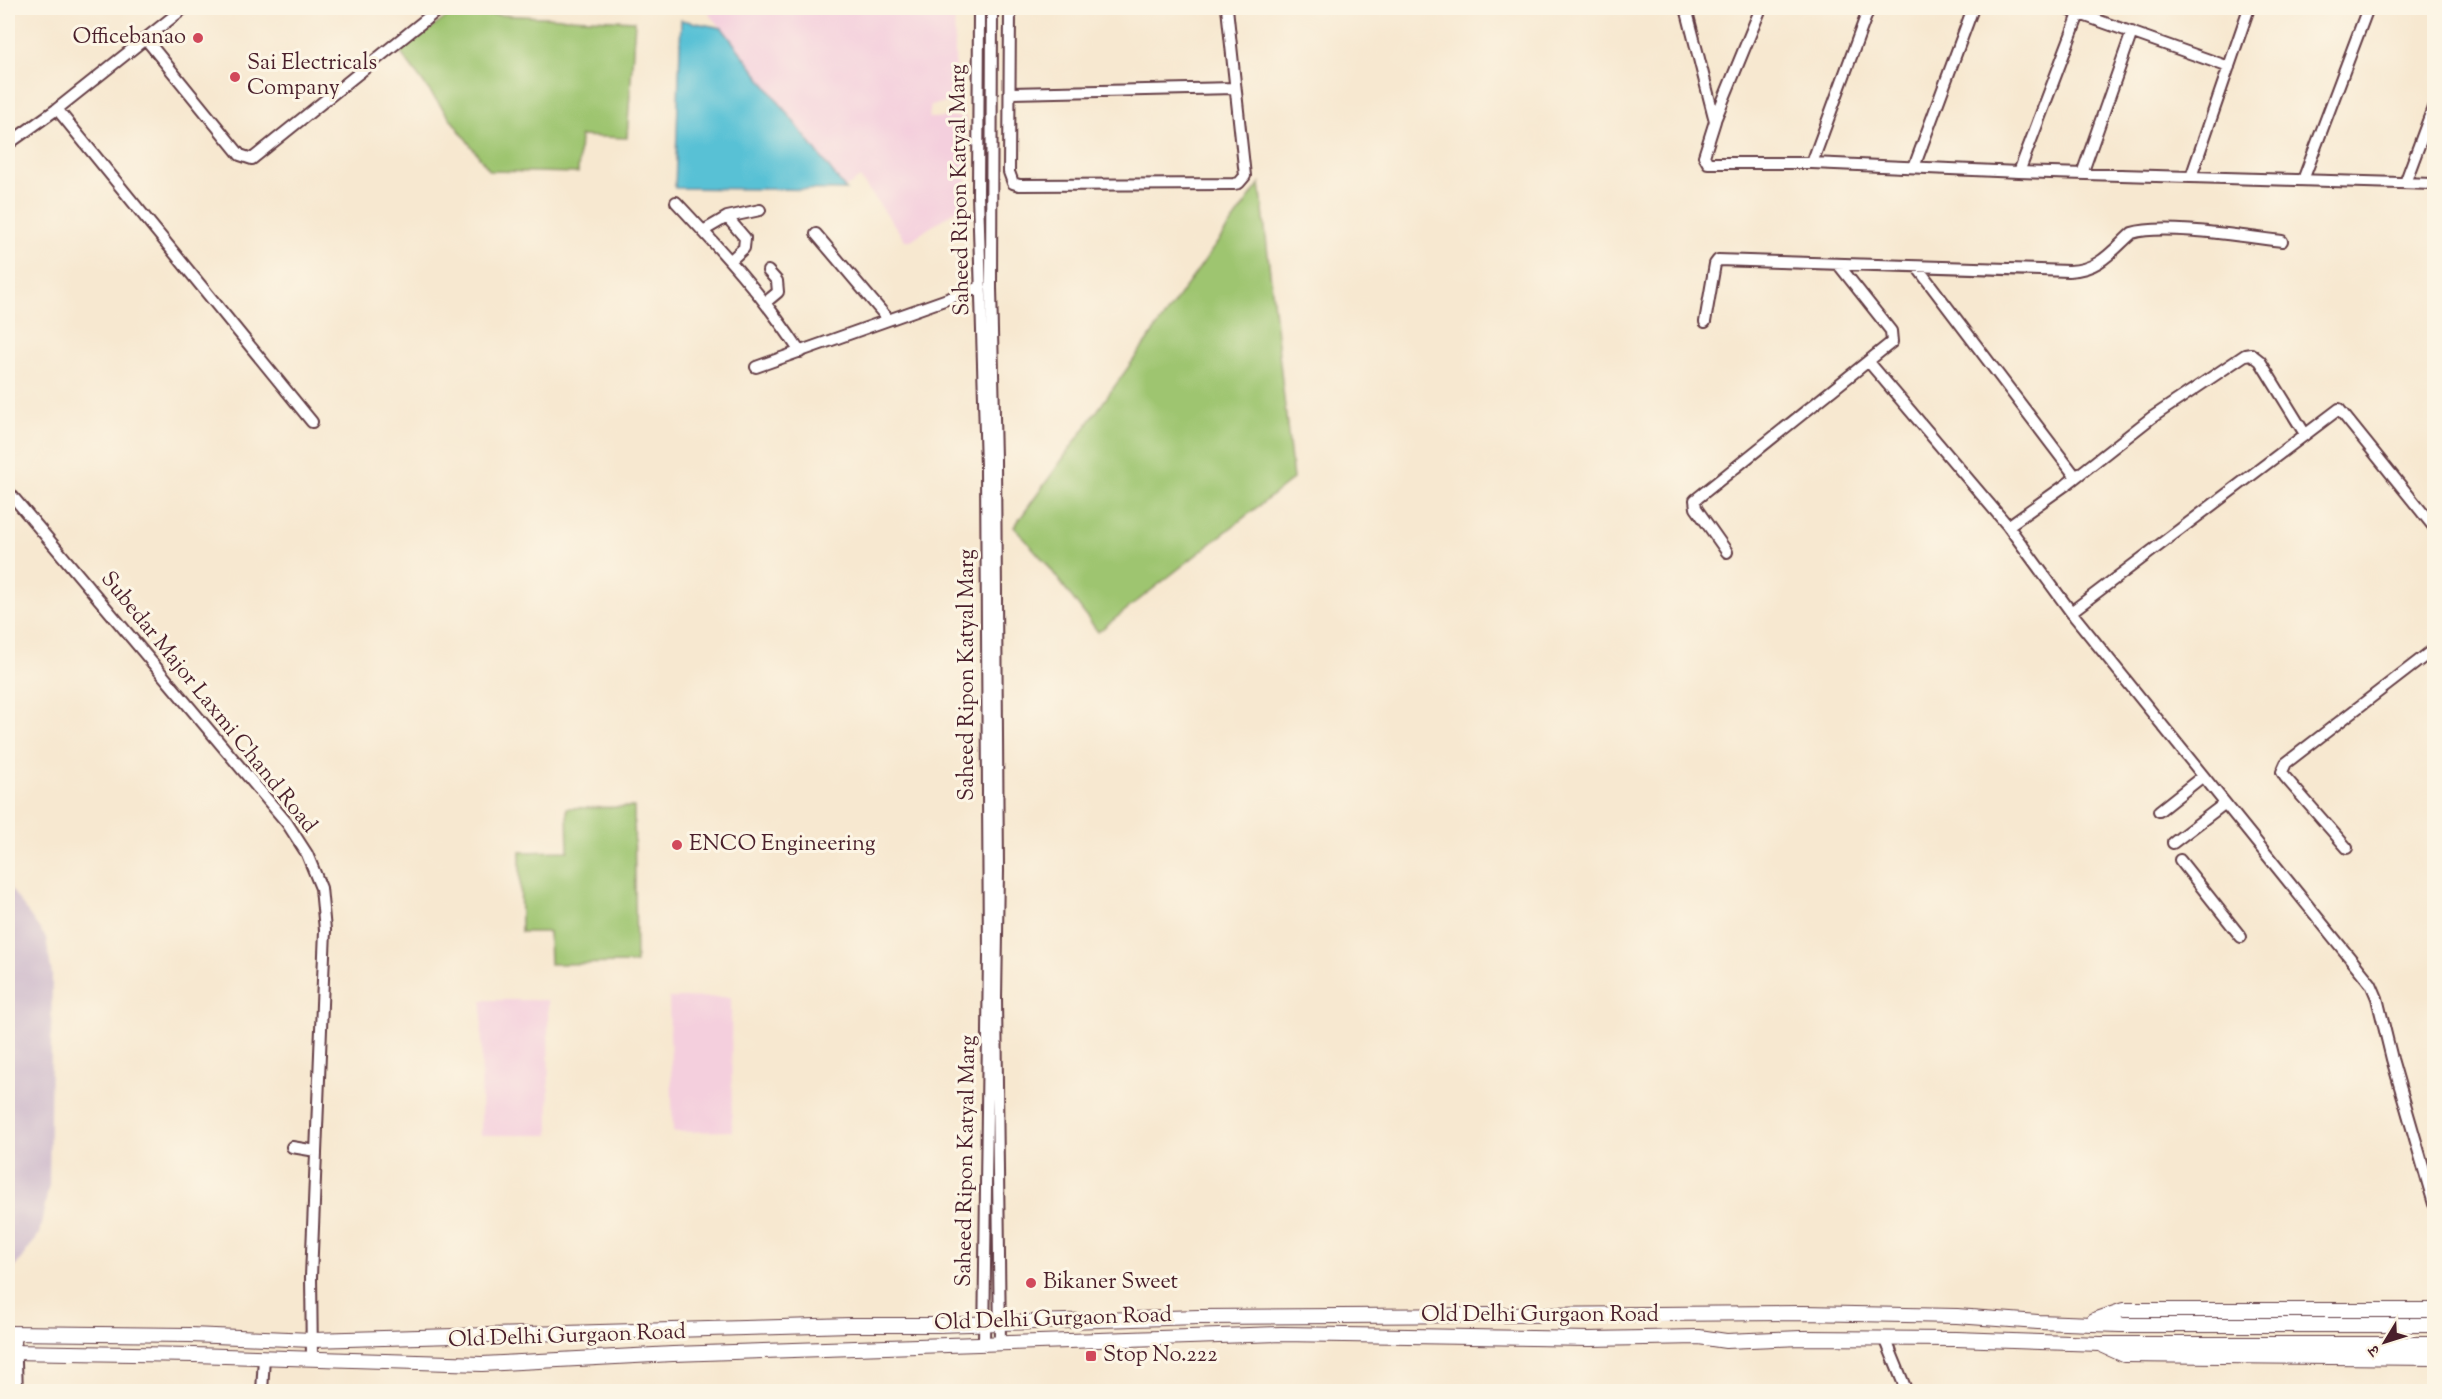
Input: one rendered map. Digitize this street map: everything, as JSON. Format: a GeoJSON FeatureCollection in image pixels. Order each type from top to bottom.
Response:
{"type":"FeatureCollection","features":[{"type":"Feature","properties":{"kind":"main road"},"geometry":{"type":"LineString","coordinates":[[2083,1324],[2123,1311],[2434,1310]]}},
{"type":"Feature","properties":{"kind":"main road","name":"Old Delhi Gurgaon Road"},"geometry":{"type":"LineString","coordinates":[[11,1333],[190,1335],[312,1340],[1270,1316],[1803,1313],[1957,1316],[2120,1325],[2434,1325]]}},
{"type":"Feature","properties":{"kind":"main road","name":"Old Delhi Gurgaon Road"},"geometry":{"type":"LineString","coordinates":[[12,1352],[482,1364],[550,1359],[1000,1342],[1282,1334],[1590,1339],[1699,1337],[1726,1341],[1885,1338],[2100,1344],[2434,1344]]}},
{"type":"Feature","properties":{"kind":"main road"},"geometry":{"type":"LineString","coordinates":[[2100,1344],[2124,1355],[2434,1358]]}},
{"type":"Feature","properties":{"kind":"street"},"geometry":{"type":"LineString","coordinates":[[8,144],[57,109],[184,8]]}},
{"type":"Feature","properties":{"kind":"street"},"geometry":{"type":"LineString","coordinates":[[145,38],[240,155],[252,159],[440,8]]}},
{"type":"Feature","properties":{"kind":"street","name":"Saheed Ripon Katyal Marg"},"geometry":{"type":"LineString","coordinates":[[979,8],[978,190],[991,556],[998,871],[996,998],[1000,1342]]}},
{"type":"Feature","properties":{"kind":"street","name":"Saheed Ripon Katyal Marg"},"geometry":{"type":"LineString","coordinates":[[984,1343],[989,955],[992,8]]}},
{"type":"Feature","properties":{"kind":"street"},"geometry":{"type":"LineString","coordinates":[[1010,8],[1009,172],[1013,183],[1019,185],[1239,183],[1245,176],[1227,8]]}},
{"type":"Feature","properties":{"kind":"street"},"geometry":{"type":"LineString","coordinates":[[1761,8],[1715,121],[1704,156],[1708,163],[1812,163],[2019,172],[2434,184]]}},
{"type":"Feature","properties":{"kind":"street"},"geometry":{"type":"LineString","coordinates":[[1812,163],[1869,8]]}},
{"type":"Feature","properties":{"kind":"street"},"geometry":{"type":"LineString","coordinates":[[1914,167],[1973,8]]}},
{"type":"Feature","properties":{"kind":"street"},"geometry":{"type":"LineString","coordinates":[[2064,8],[2229,67]]}},
{"type":"Feature","properties":{"kind":"street"},"geometry":{"type":"LineString","coordinates":[[2191,177],[2249,8]]}},
{"type":"Feature","properties":{"kind":"street"},"geometry":{"type":"LineString","coordinates":[[2303,180],[2368,8]]}},
{"type":"Feature","properties":{"kind":"street"},"geometry":{"type":"LineString","coordinates":[[1688,10],[1715,121]]}},
{"type":"Feature","properties":{"kind":"street"},"geometry":{"type":"LineString","coordinates":[[2019,172],[2079,14]]}},
{"type":"Feature","properties":{"kind":"street"},"geometry":{"type":"LineString","coordinates":[[2082,174],[2132,32]]}},
{"type":"Feature","properties":{"kind":"street"},"geometry":{"type":"LineString","coordinates":[[1011,93],[1235,88]]}},
{"type":"Feature","properties":{"kind":"street"},"geometry":{"type":"LineString","coordinates":[[2404,183],[2434,105]]}},
{"type":"Feature","properties":{"kind":"street"},"geometry":{"type":"LineString","coordinates":[[57,109],[312,422]]}},
{"type":"Feature","properties":{"kind":"street"},"geometry":{"type":"LineString","coordinates":[[978,190],[992,191]]}},
{"type":"Feature","properties":{"kind":"street"},"geometry":{"type":"LineString","coordinates":[[676,202],[766,302],[800,352]]}},
{"type":"Feature","properties":{"kind":"street"},"geometry":{"type":"LineString","coordinates":[[703,231],[728,218],[760,210]]}},
{"type":"Feature","properties":{"kind":"street"},"geometry":{"type":"LineString","coordinates":[[728,218],[745,238],[744,249],[730,260]]}},
{"type":"Feature","properties":{"kind":"street"},"geometry":{"type":"LineString","coordinates":[[1705,322],[1715,264],[1719,260],[2084,270],[2095,266],[2132,233],[2140,231],[2181,231],[2282,241]]}},
{"type":"Feature","properties":{"kind":"street"},"geometry":{"type":"LineString","coordinates":[[816,234],[888,319]]}},
{"type":"Feature","properties":{"kind":"street"},"geometry":{"type":"LineString","coordinates":[[1727,552],[1696,508],[1695,500],[1868,362],[1893,338],[1891,332],[1838,264]]}},
{"type":"Feature","properties":{"kind":"street"},"geometry":{"type":"LineString","coordinates":[[1917,267],[2076,477]]}},
{"type":"Feature","properties":{"kind":"street"},"geometry":{"type":"LineString","coordinates":[[766,302],[778,292],[777,281],[768,271]]}},
{"type":"Feature","properties":{"kind":"street"},"geometry":{"type":"LineString","coordinates":[[756,367],[981,287]]}},
{"type":"Feature","properties":{"kind":"street"},"geometry":{"type":"LineString","coordinates":[[2007,526],[2076,477],[2151,418],[2245,355],[2251,354],[2260,361],[2305,434]]}},
{"type":"Feature","properties":{"kind":"street"},"geometry":{"type":"LineString","coordinates":[[1868,362],[2007,526],[2224,804],[2371,984],[2378,998],[2392,1059],[2434,1204]]}},
{"type":"Feature","properties":{"kind":"street"},"geometry":{"type":"LineString","coordinates":[[2072,612],[2339,409],[2434,527]]}},
{"type":"Feature","properties":{"kind":"street","name":"Subedar Major Laxmi Chand Road"},"geometry":{"type":"LineString","coordinates":[[8,491],[287,823],[307,854],[321,888],[326,930],[311,1277],[312,1358]]}},
{"type":"Feature","properties":{"kind":"street"},"geometry":{"type":"LineString","coordinates":[[2347,848],[2285,777],[2282,768],[2434,649]]}},
{"type":"Feature","properties":{"kind":"street"},"geometry":{"type":"LineString","coordinates":[[2159,811],[2203,776]]}},
{"type":"Feature","properties":{"kind":"street"},"geometry":{"type":"LineString","coordinates":[[2173,843],[2224,804]]}},
{"type":"Feature","properties":{"kind":"street"},"geometry":{"type":"LineString","coordinates":[[2180,860],[2241,937]]}},
{"type":"Feature","properties":{"kind":"street"},"geometry":{"type":"LineString","coordinates":[[292,1148],[316,1151]]}},
{"type":"Feature","properties":{"kind":"street"},"geometry":{"type":"LineString","coordinates":[[11,1333],[17,1392]]}},
{"type":"Feature","properties":{"kind":"street"},"geometry":{"type":"LineString","coordinates":[[1885,1338],[1907,1392]]}},
{"type":"Feature","properties":{"kind":"street"},"geometry":{"type":"LineString","coordinates":[[262,1392],[264,1357]]}},
{"type":"Feature","properties":{"kind":"shaded area"},"geometry":{"type":"Polygon","coordinates":[[[711,8],[954,8],[956,101],[931,105],[929,118],[966,117],[967,203],[911,240],[905,240],[860,178],[845,188],[722,28],[709,15],[711,8]]]}},
{"type":"Feature","properties":{"kind":"shaded area"},"geometry":{"type":"Polygon","coordinates":[[[8,885],[46,938],[52,975],[49,1185],[39,1234],[8,1277],[8,885]]]}},
{"type":"Feature","properties":{"kind":"shaded area"},"geometry":{"type":"Polygon","coordinates":[[[731,997],[732,1131],[673,1132],[669,998],[731,997]]]}},
{"type":"Feature","properties":{"kind":"shaded area"},"geometry":{"type":"Polygon","coordinates":[[[482,1000],[548,1000],[549,1135],[481,1135],[482,1000]]]}},
{"type":"Feature","properties":{"kind":"green space"},"geometry":{"type":"Polygon","coordinates":[[[452,13],[635,21],[627,138],[580,136],[578,173],[490,171],[400,52],[452,13]]]}},
{"type":"Feature","properties":{"kind":"green space"},"geometry":{"type":"Polygon","coordinates":[[[1260,183],[1293,479],[1098,632],[1046,563],[1014,527],[1260,183]]]}},
{"type":"Feature","properties":{"kind":"green space"},"geometry":{"type":"Polygon","coordinates":[[[634,807],[636,963],[550,964],[549,932],[521,932],[520,852],[568,851],[567,808],[634,807]]]}},
{"type":"Feature","properties":{"kind":"water"},"geometry":{"type":"Polygon","coordinates":[[[681,20],[722,28],[846,190],[675,188],[681,20]]]}},
{"type":"Feature","properties":{"kind":"place","name":"Officebanao"},"geometry":{"type":"Point","coordinates":[198,38]}},
{"type":"Feature","properties":{"kind":"place","name":"Sai Electricals Company"},"geometry":{"type":"Point","coordinates":[235,77]}},
{"type":"Feature","properties":{"kind":"place","name":"ENCO Engineering"},"geometry":{"type":"Point","coordinates":[677,845]}},
{"type":"Feature","properties":{"kind":"place","name":"Bikaner Sweet"},"geometry":{"type":"Point","coordinates":[1031,1283]}},
{"type":"Feature","properties":{"kind":"place","name":"Stop No.222"},"geometry":{"type":"Point","coordinates":[1091,1356]}}]}
